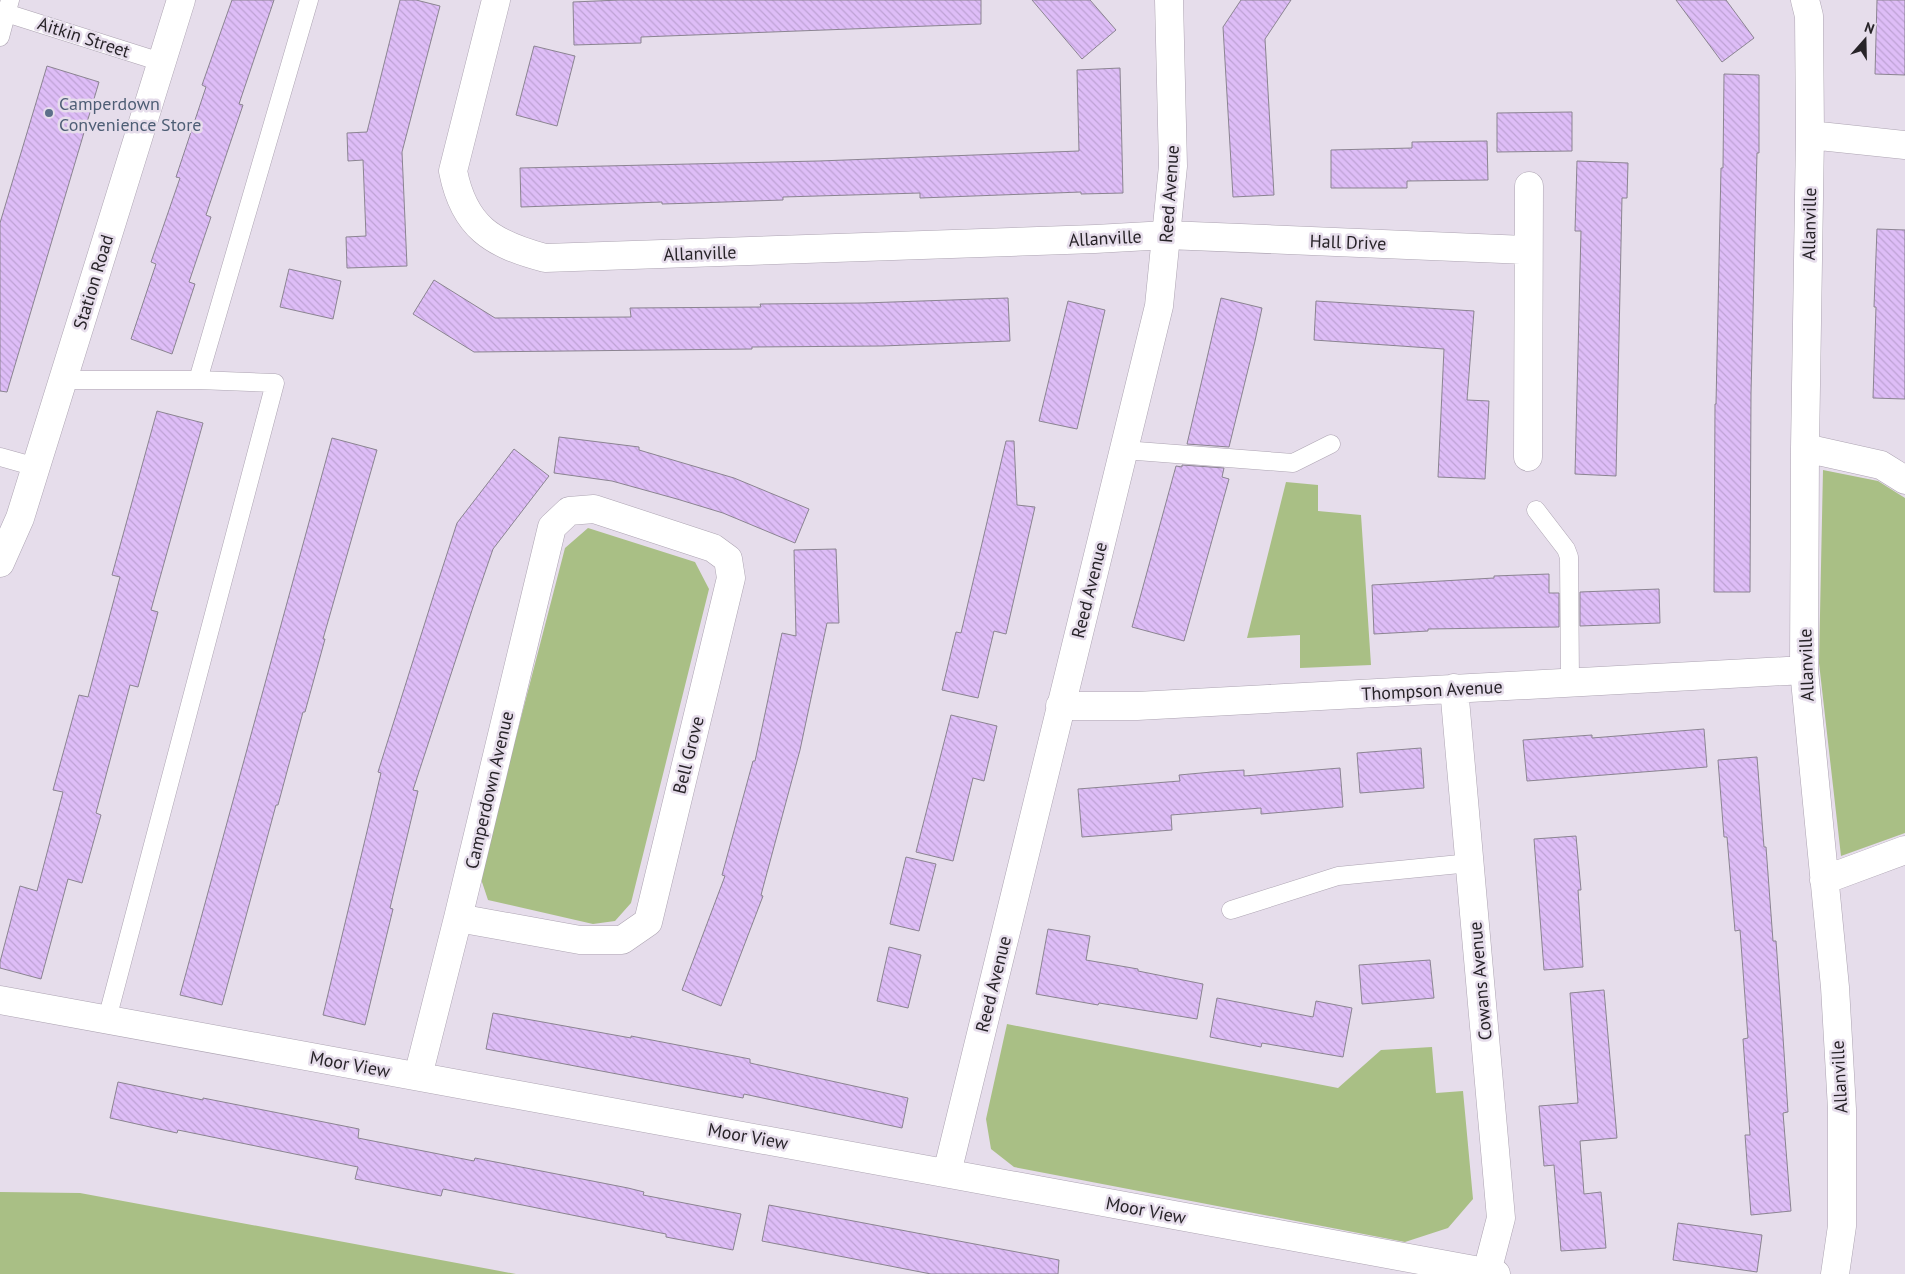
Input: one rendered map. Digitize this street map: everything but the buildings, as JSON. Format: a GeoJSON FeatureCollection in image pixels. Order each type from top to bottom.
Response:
{"type":"FeatureCollection","features":[{"type":"Feature","properties":{"kind":"street","name":"Station Road"},"geometry":{"type":"LineString","coordinates":[[0,563],[20,518],[181,0]]}},
{"type":"Feature","properties":{"kind":"street","name":"Allanville"},"geometry":{"type":"LineString","coordinates":[[496,0],[453,170],[457,189],[470,218],[485,232],[505,245],[527,253],[545,258],[555,258],[1167,235]]}},
{"type":"Feature","properties":{"kind":"street","name":"Reed Avenue"},"geometry":{"type":"LineString","coordinates":[[947,1173],[1159,306],[1173,166],[1169,0]]}},
{"type":"Feature","properties":{"kind":"street","name":"Allanville"},"geometry":{"type":"LineString","coordinates":[[1805,0],[1809,16],[1810,135],[1804,670],[1834,987],[1842,1109],[1842,1226],[1835,1274]]}},
{"type":"Feature","properties":{"kind":"street"},"geometry":{"type":"LineString","coordinates":[[1810,135],[1905,145]]}},
{"type":"Feature","properties":{"kind":"street"},"geometry":{"type":"LineString","coordinates":[[1528,456],[1529,186]]}},
{"type":"Feature","properties":{"kind":"street","name":"Hall Drive"},"geometry":{"type":"LineString","coordinates":[[1167,235],[1528,250]]}},
{"type":"Feature","properties":{"kind":"street"},"geometry":{"type":"LineString","coordinates":[[1805,448],[1881,465],[1905,480]]}},
{"type":"Feature","properties":{"kind":"street","name":"Bell Grove"},"geometry":{"type":"LineString","coordinates":[[458,918],[580,940],[622,940],[648,922],[731,578],[728,559],[713,548],[594,509],[569,511]]}},
{"type":"Feature","properties":{"kind":"street","name":"Camperdown Avenue"},"geometry":{"type":"LineString","coordinates":[[418,1076],[552,526],[569,511]]}},
{"type":"Feature","properties":{"kind":"street","name":"Thompson Avenue"},"geometry":{"type":"LineString","coordinates":[[1060,706],[1138,706],[1804,670]]}},
{"type":"Feature","properties":{"kind":"street","name":"Cowans Avenue"},"geometry":{"type":"LineString","coordinates":[[1454,688],[1500,1218],[1492,1273]]}},
{"type":"Feature","properties":{"kind":"street"},"geometry":{"type":"LineString","coordinates":[[1824,880],[1905,850]]}},
{"type":"Feature","properties":{"kind":"street","name":"Moor View"},"geometry":{"type":"LineString","coordinates":[[0,1000],[1492,1273]]}},
{"type":"Feature","properties":{"kind":"lane"},"geometry":{"type":"LineString","coordinates":[[198,380],[308,0]]}},
{"type":"Feature","properties":{"kind":"lane","name":"Aitkin Street"},"geometry":{"type":"LineString","coordinates":[[0,37],[8,6],[161,62]]}},
{"type":"Feature","properties":{"kind":"lane"},"geometry":{"type":"LineString","coordinates":[[63,380],[198,380],[275,383],[107,1019]]}},
{"type":"Feature","properties":{"kind":"lane"},"geometry":{"type":"LineString","coordinates":[[1124,450],[1293,463],[1331,444]]}},
{"type":"Feature","properties":{"kind":"lane"},"geometry":{"type":"LineString","coordinates":[[0,456],[36,467]]}},
{"type":"Feature","properties":{"kind":"lane"},"geometry":{"type":"LineString","coordinates":[[1536,510],[1566,549],[1569,557],[1570,682]]}},
{"type":"Feature","properties":{"kind":"lane"},"geometry":{"type":"LineString","coordinates":[[1231,910],[1338,876],[1470,863]]}},
{"type":"Feature","properties":{"kind":"green space"},"geometry":{"type":"Polygon","coordinates":[[[1823,470],[1878,481],[1905,498],[1905,833],[1841,856],[1819,663],[1823,470]]]}},
{"type":"Feature","properties":{"kind":"green space"},"geometry":{"type":"Polygon","coordinates":[[[1286,482],[1318,485],[1318,511],[1361,515],[1371,665],[1300,668],[1300,635],[1247,638],[1286,482]]]}},
{"type":"Feature","properties":{"kind":"green space"},"geometry":{"type":"Polygon","coordinates":[[[588,528],[695,562],[709,589],[631,903],[615,921],[593,924],[488,900],[480,876],[565,548],[588,528]]]}},
{"type":"Feature","properties":{"kind":"green space"},"geometry":{"type":"Polygon","coordinates":[[[1007,1024],[1338,1088],[1381,1050],[1432,1047],[1436,1093],[1463,1091],[1473,1199],[1448,1228],[1405,1242],[1014,1167],[991,1149],[986,1119],[1007,1024]]]}},
{"type":"Feature","properties":{"kind":"green space"},"geometry":{"type":"Polygon","coordinates":[[[0,1192],[80,1193],[516,1274],[0,1274],[0,1192]]]}},
{"type":"Feature","properties":{"kind":"place","name":"Camperdown Convenience Store"},"geometry":{"type":"Point","coordinates":[49,113]}}]}
